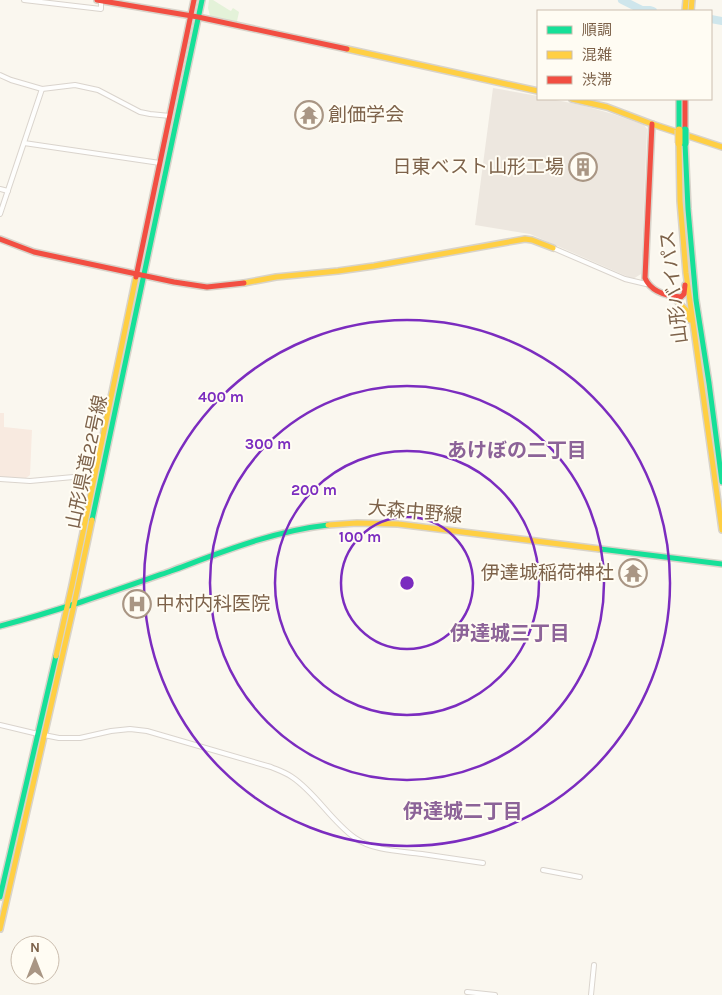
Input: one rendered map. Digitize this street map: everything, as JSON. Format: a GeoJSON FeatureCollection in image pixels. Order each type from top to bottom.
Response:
{"type":"FeatureCollection","features":[{"type":"Feature","properties":{"kind":"main road"},"geometry":{"type":"LineString","coordinates":[[100,0],[194,17],[537,91]]}},
{"type":"Feature","properties":{"kind":"main road","name":"山形県道22号線"},"geometry":{"type":"LineString","coordinates":[[0,897],[71,606],[194,17],[194,0]]}},
{"type":"Feature","properties":{"kind":"main road","name":"山形県道22号線"},"geometry":{"type":"LineString","coordinates":[[71,606],[95,475],[140,275],[170,116],[194,17],[202,0]]}},
{"type":"Feature","properties":{"kind":"main road"},"geometry":{"type":"LineString","coordinates":[[576,100],[607,108],[722,148]]}},
{"type":"Feature","properties":{"kind":"main road","name":"山形バイパス"},"geometry":{"type":"LineString","coordinates":[[682,101],[680,201],[686,273],[722,530]]}},
{"type":"Feature","properties":{"kind":"main road"},"geometry":{"type":"LineString","coordinates":[[652,124],[644,268],[646,284],[672,297],[686,310],[691,322],[697,366],[702,383]]}},
{"type":"Feature","properties":{"kind":"main road","name":"山形バイパス"},"geometry":{"type":"LineString","coordinates":[[682,143],[696,300],[722,482]]}},
{"type":"Feature","properties":{"kind":"main road"},"geometry":{"type":"LineString","coordinates":[[0,239],[34,252],[192,286],[206,287],[236,285],[276,277],[365,267],[525,239],[553,248]]}},
{"type":"Feature","properties":{"kind":"main road"},"geometry":{"type":"LineString","coordinates":[[672,297],[681,297],[684,294],[682,263],[684,246]]}},
{"type":"Feature","properties":{"kind":"main road","name":"大森中野線"},"geometry":{"type":"LineString","coordinates":[[0,626],[71,606],[257,540],[289,531],[334,524],[398,524],[722,564]]}},
{"type":"Feature","properties":{"kind":"main road","name":"山形県道22号線"},"geometry":{"type":"LineString","coordinates":[[0,929],[41,735]]}},
{"type":"Feature","properties":{"kind":"street"},"geometry":{"type":"LineString","coordinates":[[24,0],[101,9],[100,0]]}},
{"type":"Feature","properties":{"kind":"street"},"geometry":{"type":"LineString","coordinates":[[0,75],[42,89],[75,85],[98,90],[140,112],[170,116]]}},
{"type":"Feature","properties":{"kind":"street"},"geometry":{"type":"LineString","coordinates":[[0,214],[42,89]]}},
{"type":"Feature","properties":{"kind":"street"},"geometry":{"type":"LineString","coordinates":[[24,143],[160,163]]}},
{"type":"Feature","properties":{"kind":"street"},"geometry":{"type":"LineString","coordinates":[[0,189],[8,191]]}},
{"type":"Feature","properties":{"kind":"street"},"geometry":{"type":"LineString","coordinates":[[553,248],[625,279],[646,284]]}},
{"type":"Feature","properties":{"kind":"street"},"geometry":{"type":"LineString","coordinates":[[0,478],[30,481],[95,475]]}},
{"type":"Feature","properties":{"kind":"street"},"geometry":{"type":"LineString","coordinates":[[0,725],[60,738],[80,738],[130,729],[147,731],[271,767],[290,775],[347,832],[366,844],[387,850],[483,863]]}},
{"type":"Feature","properties":{"kind":"street"},"geometry":{"type":"LineString","coordinates":[[543,870],[580,877]]}},
{"type":"Feature","properties":{"kind":"street"},"geometry":{"type":"LineString","coordinates":[[591,995],[594,965]]}},
{"type":"Feature","properties":{"kind":"street"},"geometry":{"type":"LineString","coordinates":[[467,992],[495,995]]}},
{"type":"Feature","properties":{"kind":"shaded area"},"geometry":{"type":"Polygon","coordinates":[[[493,88],[537,96],[537,100],[556,100],[581,105],[644,125],[647,129],[641,274],[633,279],[530,234],[475,225],[493,88]]]}},
{"type":"Feature","properties":{"kind":"shaded area"},"geometry":{"type":"Polygon","coordinates":[[[0,413],[4,413],[4,427],[32,430],[30,475],[26,478],[0,477],[0,413]]]}},
{"type":"Feature","properties":{"kind":"green space"},"geometry":{"type":"Polygon","coordinates":[[[209,0],[213,0],[231,11],[233,8],[239,12],[237,21],[245,26],[211,20],[208,8],[209,0]]]}},
{"type":"Feature","properties":{"kind":"waterway"},"geometry":{"type":"LineString","coordinates":[[622,0],[642,10]]}},
{"type":"Feature","properties":{"kind":"waterway"},"geometry":{"type":"LineString","coordinates":[[642,10],[650,10]]}},
{"type":"Feature","properties":{"kind":"waterway"},"geometry":{"type":"LineString","coordinates":[[712,19],[722,21]]}},
{"type":"Feature","properties":{"kind":"traffic: fast"},"geometry":{"type":"LineString","coordinates":[[92,520],[202,0]]}},
{"type":"Feature","properties":{"kind":"traffic: fast"},"geometry":{"type":"LineString","coordinates":[[679,100],[679,130]]}},
{"type":"Feature","properties":{"kind":"traffic: fast"},"geometry":{"type":"LineString","coordinates":[[685,130],[685,143]]}},
{"type":"Feature","properties":{"kind":"traffic: fast"},"geometry":{"type":"LineString","coordinates":[[685,143],[688,209],[696,300],[722,482]]}},
{"type":"Feature","properties":{"kind":"traffic: fast"},"geometry":{"type":"LineString","coordinates":[[0,626],[86,600],[248,543],[287,532],[328,525]]}},
{"type":"Feature","properties":{"kind":"traffic: fast"},"geometry":{"type":"LineString","coordinates":[[600,549],[722,564]]}},
{"type":"Feature","properties":{"kind":"traffic: fast"},"geometry":{"type":"LineString","coordinates":[[0,897],[56,656]]}},
{"type":"Feature","properties":{"kind":"traffic: slow"},"geometry":{"type":"LineString","coordinates":[[685,10],[686,0]]}},
{"type":"Feature","properties":{"kind":"traffic: slow"},"geometry":{"type":"LineString","coordinates":[[691,10],[692,0]]}},
{"type":"Feature","properties":{"kind":"traffic: slow"},"geometry":{"type":"LineString","coordinates":[[347,49],[537,91]]}},
{"type":"Feature","properties":{"kind":"traffic: slow"},"geometry":{"type":"LineString","coordinates":[[576,100],[607,107],[722,147]]}},
{"type":"Feature","properties":{"kind":"traffic: slow"},"geometry":{"type":"LineString","coordinates":[[679,130],[679,143]]}},
{"type":"Feature","properties":{"kind":"traffic: slow"},"geometry":{"type":"LineString","coordinates":[[679,143],[680,201],[686,273],[722,530]]}},
{"type":"Feature","properties":{"kind":"traffic: slow"},"geometry":{"type":"LineString","coordinates":[[244,283],[276,277],[374,266],[525,239],[553,248]]}},
{"type":"Feature","properties":{"kind":"traffic: slow"},"geometry":{"type":"LineString","coordinates":[[56,656],[136,277]]}},
{"type":"Feature","properties":{"kind":"traffic: slow"},"geometry":{"type":"LineString","coordinates":[[673,297],[686,310],[690,320]]}},
{"type":"Feature","properties":{"kind":"traffic: slow"},"geometry":{"type":"LineString","coordinates":[[0,929],[92,520]]}},
{"type":"Feature","properties":{"kind":"traffic: slow"},"geometry":{"type":"LineString","coordinates":[[328,525],[357,523],[398,524],[600,549]]}},
{"type":"Feature","properties":{"kind":"traffic: jam"},"geometry":{"type":"LineString","coordinates":[[97,0],[198,17],[347,49]]}},
{"type":"Feature","properties":{"kind":"traffic: jam"},"geometry":{"type":"LineString","coordinates":[[136,277],[194,0]]}},
{"type":"Feature","properties":{"kind":"traffic: jam"},"geometry":{"type":"LineString","coordinates":[[685,100],[685,130]]}},
{"type":"Feature","properties":{"kind":"traffic: jam"},"geometry":{"type":"LineString","coordinates":[[652,124],[645,278],[655,290],[670,296],[681,297],[684,294],[685,285]]}},
{"type":"Feature","properties":{"kind":"traffic: jam"},"geometry":{"type":"LineString","coordinates":[[0,239],[34,252],[174,282],[207,287],[244,283]]}},
{"type":"Feature","properties":{"kind":"place","name":"創価学会"},"geometry":{"type":"Point","coordinates":[309,115]}},
{"type":"Feature","properties":{"kind":"place","name":"日東ベスト山形工場"},"geometry":{"type":"Point","coordinates":[583,167]}},
{"type":"Feature","properties":{"kind":"place","name":"伊達城稲荷神社"},"geometry":{"type":"Point","coordinates":[633,573]}},
{"type":"Feature","properties":{"kind":"place","name":"中村内科医院"},"geometry":{"type":"Point","coordinates":[137,604]}},
{"type":"Feature","properties":{"kind":"district","name":"あけぼの二丁目"},"geometry":{"type":"Point","coordinates":[517,450]}},
{"type":"Feature","properties":{"kind":"district","name":"伊達城三丁目"},"geometry":{"type":"Point","coordinates":[510,633]}},
{"type":"Feature","properties":{"kind":"district","name":"伊達城二丁目"},"geometry":{"type":"Point","coordinates":[463,811]}}]}
